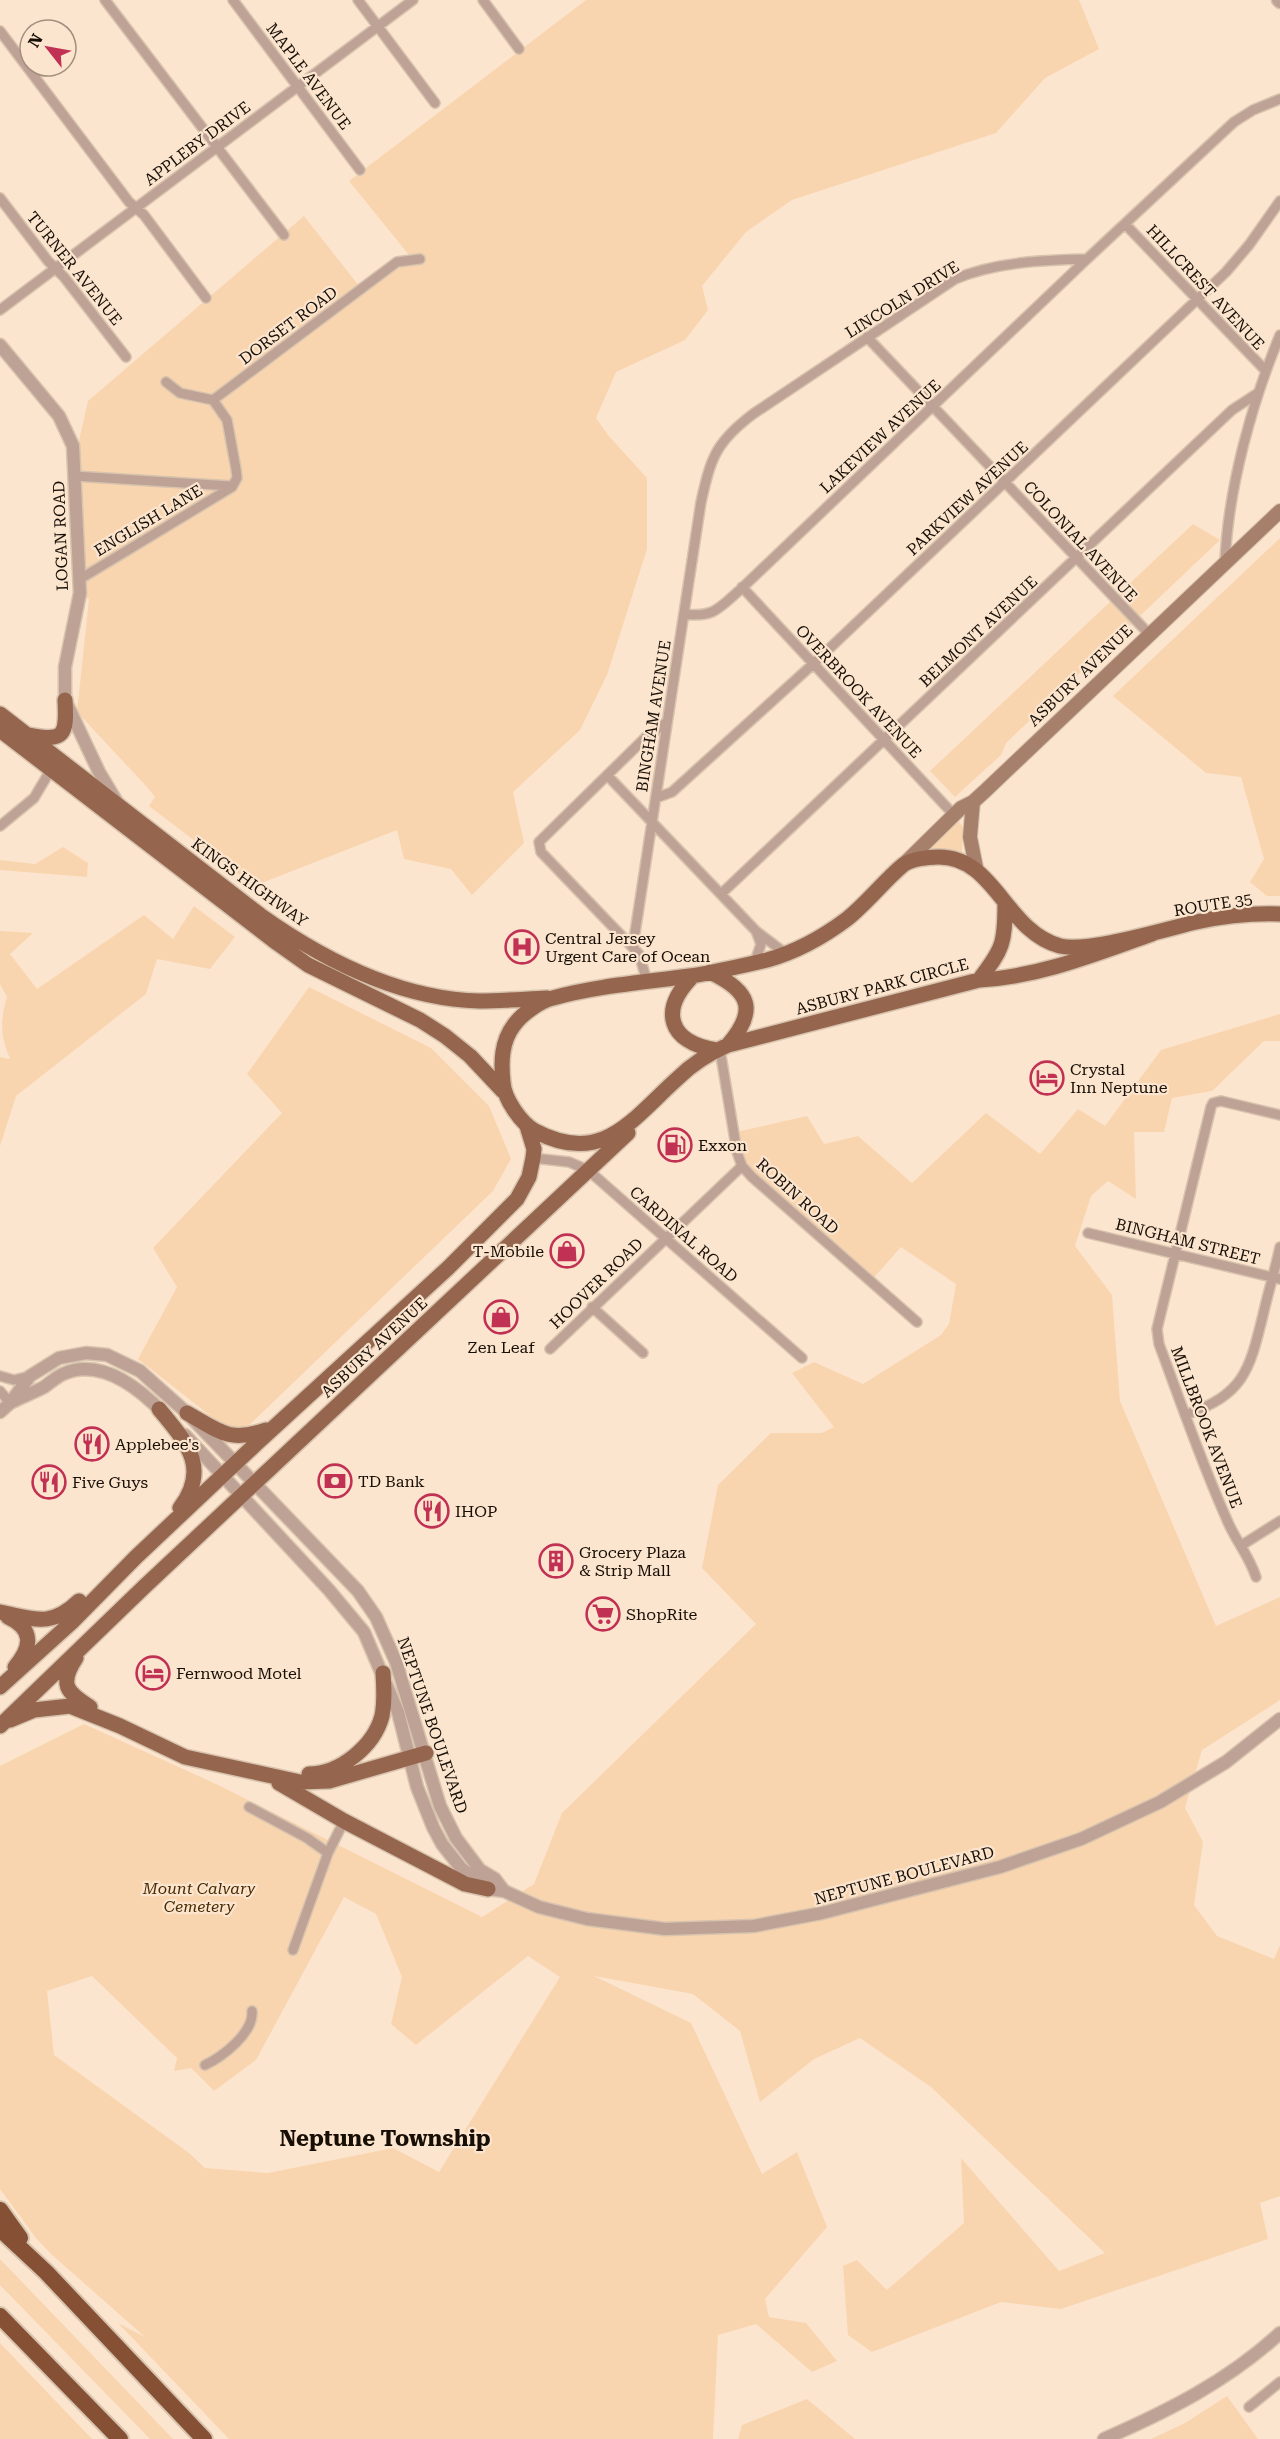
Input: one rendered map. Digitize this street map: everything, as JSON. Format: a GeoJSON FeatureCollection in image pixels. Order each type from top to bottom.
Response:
{"type":"FeatureCollection","features":[{"type":"Feature","properties":{"kind":"highway"},"geometry":{"type":"LineString","coordinates":[[0,2210],[46,2272]]}},
{"type":"Feature","properties":{"kind":"highway"},"geometry":{"type":"LineString","coordinates":[[0,2229],[46,2272],[204,2439]]}},
{"type":"Feature","properties":{"kind":"highway"},"geometry":{"type":"LineString","coordinates":[[0,2316],[120,2439]]}},
{"type":"Feature","properties":{"kind":"main road","name":"ASBURY AVENUE"},"geometry":{"type":"LineString","coordinates":[[905,863],[954,815],[973,802],[1280,511]]}},
{"type":"Feature","properties":{"kind":"main road"},"geometry":{"type":"LineString","coordinates":[[26,735],[49,739],[60,736],[65,727],[65,700]]}},
{"type":"Feature","properties":{"kind":"main road","name":"KINGS HIGHWAY"},"geometry":{"type":"LineString","coordinates":[[0,714],[26,735],[55,765],[308,965],[420,1020],[446,1036],[470,1056],[503,1091]]}},
{"type":"Feature","properties":{"kind":"main road","name":"KINGS HIGHWAY"},"geometry":{"type":"LineString","coordinates":[[0,730],[121,807],[272,923],[344,965],[400,987],[441,997],[478,1001],[550,998]]}},
{"type":"Feature","properties":{"kind":"main road"},"geometry":{"type":"LineString","coordinates":[[973,802],[970,837],[976,867],[1005,904],[1045,941],[1065,947],[1152,934]]}},
{"type":"Feature","properties":{"kind":"main road"},"geometry":{"type":"LineString","coordinates":[[503,1091],[501,1063],[510,1032],[522,1016],[550,998],[647,981],[693,976],[784,953],[819,938],[849,918],[905,863],[942,857],[976,867]]}},
{"type":"Feature","properties":{"kind":"main road","name":"ASBURY PARK CIRCLE"},"geometry":{"type":"LineString","coordinates":[[503,1091],[527,1126],[550,1139],[581,1144],[601,1141],[628,1125],[680,1075],[721,1050],[796,1027],[979,980],[996,959],[1004,941],[1005,904]]}},
{"type":"Feature","properties":{"kind":"main road","name":"ROUTE 35"},"geometry":{"type":"LineString","coordinates":[[1152,934],[1219,918],[1280,914]]}},
{"type":"Feature","properties":{"kind":"main road"},"geometry":{"type":"LineString","coordinates":[[979,980],[1011,978],[1062,965],[1152,934]]}},
{"type":"Feature","properties":{"kind":"main road"},"geometry":{"type":"LineString","coordinates":[[693,976],[676,994],[673,1002],[673,1018],[683,1038],[697,1046],[721,1050],[742,1028],[747,1006],[742,995],[734,986],[710,972]]}},
{"type":"Feature","properties":{"kind":"main road","name":"ASBURY AVENUE"},"geometry":{"type":"LineString","coordinates":[[2,1724],[588,1170],[721,1050]]}},
{"type":"Feature","properties":{"kind":"main road","name":"ASBURY AVENUE"},"geometry":{"type":"LineString","coordinates":[[0,1685],[65,1629],[167,1527],[448,1268],[517,1199],[529,1178],[533,1158],[534,1149],[527,1126]]}},
{"type":"Feature","properties":{"kind":"main road"},"geometry":{"type":"LineString","coordinates":[[159,1409],[187,1444],[192,1454],[194,1471],[192,1488],[167,1527]]}},
{"type":"Feature","properties":{"kind":"main road"},"geometry":{"type":"LineString","coordinates":[[187,1413],[226,1434],[239,1437],[275,1427]]}},
{"type":"Feature","properties":{"kind":"main road"},"geometry":{"type":"LineString","coordinates":[[0,1613],[37,1619],[54,1619],[68,1612],[97,1584],[120,1573]]}},
{"type":"Feature","properties":{"kind":"main road"},"geometry":{"type":"LineString","coordinates":[[0,1613],[22,1625],[28,1639],[23,1658],[0,1685]]}},
{"type":"Feature","properties":{"kind":"main road"},"geometry":{"type":"LineString","coordinates":[[88,1642],[68,1672],[66,1681],[68,1689],[73,1696],[120,1726]]}},
{"type":"Feature","properties":{"kind":"main road"},"geometry":{"type":"LineString","coordinates":[[264,1773],[318,1774],[348,1762],[370,1739],[382,1717],[385,1695],[383,1673]]}},
{"type":"Feature","properties":{"kind":"main road"},"geometry":{"type":"LineString","coordinates":[[2,1724],[34,1710],[70,1706],[120,1726],[185,1757],[300,1782],[321,1782],[426,1753]]}},
{"type":"Feature","properties":{"kind":"main road"},"geometry":{"type":"LineString","coordinates":[[264,1773],[344,1821],[465,1884],[488,1889]]}},
{"type":"Feature","properties":{"kind":"street"},"geometry":{"type":"LineString","coordinates":[[105,0],[284,235]]}},
{"type":"Feature","properties":{"kind":"street","name":"MAPLE AVENUE"},"geometry":{"type":"LineString","coordinates":[[233,0],[360,170]]}},
{"type":"Feature","properties":{"kind":"street"},"geometry":{"type":"LineString","coordinates":[[358,0],[435,103]]}},
{"type":"Feature","properties":{"kind":"street","name":"APPLEBY DRIVE"},"geometry":{"type":"LineString","coordinates":[[0,310],[413,0]]}},
{"type":"Feature","properties":{"kind":"street"},"geometry":{"type":"LineString","coordinates":[[483,0],[519,49]]}},
{"type":"Feature","properties":{"kind":"street"},"geometry":{"type":"LineString","coordinates":[[0,31],[129,202],[144,215],[206,298]]}},
{"type":"Feature","properties":{"kind":"street"},"geometry":{"type":"LineString","coordinates":[[1087,259],[1234,122],[1253,110],[1280,99]]}},
{"type":"Feature","properties":{"kind":"street","name":"TURNER AVENUE"},"geometry":{"type":"LineString","coordinates":[[0,198],[126,357]]}},
{"type":"Feature","properties":{"kind":"street","name":"PARKVIEW AVENUE"},"geometry":{"type":"LineString","coordinates":[[656,798],[672,792],[812,665],[1197,300],[1250,245],[1280,201]]}},
{"type":"Feature","properties":{"kind":"street","name":"HILLCREST AVENUE"},"geometry":{"type":"LineString","coordinates":[[1125,224],[1266,371]]}},
{"type":"Feature","properties":{"kind":"street","name":"DORSET ROAD"},"geometry":{"type":"LineString","coordinates":[[213,400],[397,262],[420,259]]}},
{"type":"Feature","properties":{"kind":"street","name":"LINCOLN DRIVE"},"geometry":{"type":"LineString","coordinates":[[684,614],[708,472],[719,447],[734,429],[943,286],[969,273],[1053,260],[1087,259]]}},
{"type":"Feature","properties":{"kind":"street","name":"LAKEVIEW AVENUE"},"geometry":{"type":"LineString","coordinates":[[684,614],[702,617],[710,614],[742,587],[1087,259]]}},
{"type":"Feature","properties":{"kind":"street"},"geometry":{"type":"LineString","coordinates":[[1225,562],[1228,519],[1258,393],[1280,334]]}},
{"type":"Feature","properties":{"kind":"street","name":"COLONIAL AVENUE"},"geometry":{"type":"LineString","coordinates":[[867,337],[1149,634]]}},
{"type":"Feature","properties":{"kind":"street","name":"LOGAN ROAD"},"geometry":{"type":"LineString","coordinates":[[0,345],[62,421],[73,446],[80,593],[65,667],[65,700],[99,772],[121,807]]}},
{"type":"Feature","properties":{"kind":"street"},"geometry":{"type":"LineString","coordinates":[[166,382],[180,393],[213,400],[227,420],[237,469],[237,477],[232,487]]}},
{"type":"Feature","properties":{"kind":"street","name":"BELMONT AVENUE"},"geometry":{"type":"LineString","coordinates":[[721,894],[1232,410],[1258,393]]}},
{"type":"Feature","properties":{"kind":"street","name":"ENGLISH LANE"},"geometry":{"type":"LineString","coordinates":[[74,476],[232,487]]}},
{"type":"Feature","properties":{"kind":"street","name":"ENGLISH LANE"},"geometry":{"type":"LineString","coordinates":[[80,579],[232,487]]}},
{"type":"Feature","properties":{"kind":"street","name":"OVERBROOK AVENUE"},"geometry":{"type":"LineString","coordinates":[[742,587],[812,665],[954,815]]}},
{"type":"Feature","properties":{"kind":"street","name":"BINGHAM AVENUE"},"geometry":{"type":"LineString","coordinates":[[653,822],[684,614]]}},
{"type":"Feature","properties":{"kind":"street"},"geometry":{"type":"LineString","coordinates":[[647,981],[639,954],[633,946],[617,933],[541,852],[538,842],[646,737],[668,722]]}},
{"type":"Feature","properties":{"kind":"street"},"geometry":{"type":"LineString","coordinates":[[0,826],[34,798],[55,765]]}},
{"type":"Feature","properties":{"kind":"street","name":"BINGHAM AVENUE"},"geometry":{"type":"LineString","coordinates":[[607,776],[756,931],[784,953]]}},
{"type":"Feature","properties":{"kind":"street"},"geometry":{"type":"LineString","coordinates":[[633,946],[653,822]]}},
{"type":"Feature","properties":{"kind":"street"},"geometry":{"type":"LineString","coordinates":[[754,962],[761,944],[756,931]]}},
{"type":"Feature","properties":{"kind":"street","name":"ROBIN ROAD"},"geometry":{"type":"LineString","coordinates":[[721,1050],[737,1152],[742,1166],[917,1322]]}},
{"type":"Feature","properties":{"kind":"street","name":"MILLBROOK AVENUE"},"geometry":{"type":"LineString","coordinates":[[1256,1577],[1252,1564],[1226,1519],[1157,1337],[1211,1107],[1221,1101],[1280,1115]]}},
{"type":"Feature","properties":{"kind":"street","name":"CARDINAL ROAD"},"geometry":{"type":"LineString","coordinates":[[533,1158],[569,1162],[588,1170],[802,1358]]}},
{"type":"Feature","properties":{"kind":"street","name":"HOOVER ROAD"},"geometry":{"type":"LineString","coordinates":[[550,1348],[742,1166]]}},
{"type":"Feature","properties":{"kind":"street","name":"BINGHAM STREET"},"geometry":{"type":"LineString","coordinates":[[1088,1233],[1276,1278]]}},
{"type":"Feature","properties":{"kind":"street"},"geometry":{"type":"LineString","coordinates":[[1185,1415],[1216,1402],[1243,1376],[1254,1354],[1276,1278],[1280,1247]]}},
{"type":"Feature","properties":{"kind":"street"},"geometry":{"type":"LineString","coordinates":[[592,1306],[643,1353]]}},
{"type":"Feature","properties":{"kind":"street","name":"NEPTUNE BOULEVARD"},"geometry":{"type":"LineString","coordinates":[[30,1376],[59,1358],[86,1353],[107,1356],[140,1371],[187,1413],[236,1462],[358,1591],[376,1617],[389,1645],[426,1753],[431,1780],[440,1806],[456,1838],[480,1870],[495,1880],[504,1891]]}},
{"type":"Feature","properties":{"kind":"street","name":"NEPTUNE BOULEVARD"},"geometry":{"type":"LineString","coordinates":[[10,1403],[42,1388],[65,1373],[103,1372],[132,1384],[159,1409],[242,1497],[329,1590],[364,1632],[398,1712],[417,1786],[442,1844],[461,1868],[488,1889],[504,1891],[539,1907],[587,1920],[644,1928],[723,1929],[765,1924],[813,1915],[1000,1867],[1081,1839],[1136,1814],[1226,1762],[1280,1719]]}},
{"type":"Feature","properties":{"kind":"street"},"geometry":{"type":"LineString","coordinates":[[0,1376],[14,1380],[30,1376]]}},
{"type":"Feature","properties":{"kind":"street"},"geometry":{"type":"LineString","coordinates":[[0,1412],[10,1403],[30,1376]]}},
{"type":"Feature","properties":{"kind":"street"},"geometry":{"type":"LineString","coordinates":[[0,1392],[10,1403]]}},
{"type":"Feature","properties":{"kind":"street"},"geometry":{"type":"LineString","coordinates":[[1242,1545],[1280,1521]]}},
{"type":"Feature","properties":{"kind":"street"},"geometry":{"type":"LineString","coordinates":[[356,1622],[373,1626],[389,1645]]}},
{"type":"Feature","properties":{"kind":"street"},"geometry":{"type":"LineString","coordinates":[[249,1807],[307,1838],[328,1853]]}},
{"type":"Feature","properties":{"kind":"street"},"geometry":{"type":"LineString","coordinates":[[293,1950],[328,1853],[344,1821]]}},
{"type":"Feature","properties":{"kind":"street"},"geometry":{"type":"LineString","coordinates":[[204,2065],[226,2051],[246,2030],[252,2018],[252,2011]]}},
{"type":"Feature","properties":{"kind":"street"},"geometry":{"type":"LineString","coordinates":[[1104,2439],[1201,2392],[1232,2372],[1280,2333]]}},
{"type":"Feature","properties":{"kind":"street"},"geometry":{"type":"LineString","coordinates":[[1249,2407],[1280,2382]]}},
{"type":"Feature","properties":{"kind":"green space"},"geometry":{"type":"Polygon","coordinates":[[[586,0],[1079,0],[1099,49],[1045,78],[996,133],[792,200],[746,232],[702,286],[708,310],[685,340],[616,372],[596,418],[608,435],[647,478],[647,549],[607,675],[580,730],[513,792],[524,843],[472,895],[451,869],[404,859],[397,830],[254,886],[149,806],[155,797],[77,712],[89,599],[80,596],[78,445],[88,401],[304,216],[363,291],[409,255],[349,181],[586,0]]]}},
{"type":"Feature","properties":{"kind":"green space"},"geometry":{"type":"Polygon","coordinates":[[[1193,524],[1220,540],[1006,743],[1001,755],[955,797],[930,771],[1193,524]]]}},
{"type":"Feature","properties":{"kind":"green space"},"geometry":{"type":"Polygon","coordinates":[[[1280,538],[1280,896],[1267,896],[1250,882],[1264,859],[1241,777],[1206,773],[1113,696],[1280,538]]]}},
{"type":"Feature","properties":{"kind":"green space"},"geometry":{"type":"Polygon","coordinates":[[[958,820],[963,827],[962,852],[919,852],[958,820]]]}},
{"type":"Feature","properties":{"kind":"green space"},"geometry":{"type":"Polygon","coordinates":[[[63,847],[88,863],[87,877],[0,870],[0,860],[35,864],[63,847]]]}},
{"type":"Feature","properties":{"kind":"green space"},"geometry":{"type":"Polygon","coordinates":[[[194,906],[235,937],[210,969],[157,959],[146,994],[16,1096],[0,1146],[0,1057],[10,1059],[2,1028],[7,997],[0,984],[0,931],[33,933],[10,954],[37,989],[144,915],[173,939],[194,906]]]}},
{"type":"Feature","properties":{"kind":"green space"},"geometry":{"type":"Polygon","coordinates":[[[309,987],[431,1048],[489,1106],[511,1159],[493,1191],[243,1431],[231,1432],[138,1359],[177,1287],[153,1248],[282,1113],[247,1074],[309,987]]]}},
{"type":"Feature","properties":{"kind":"green space","name":"Mount Calvary Cemetery"},"geometry":{"type":"Polygon","coordinates":[[[1280,1014],[1280,1041],[1264,1041],[1212,1091],[1172,1098],[1164,1132],[1134,1132],[1136,1199],[1108,1181],[1091,1196],[1075,1246],[1112,1295],[1120,1401],[1216,1626],[1280,1597],[1280,1700],[1202,1750],[1185,1808],[1203,1842],[1194,1905],[1217,1936],[1274,1959],[1280,1945],[1280,2196],[1260,2203],[1268,2239],[1061,2309],[1001,2302],[872,2352],[848,2335],[843,2266],[857,2260],[887,2290],[964,2223],[961,2158],[1059,2271],[1105,2253],[931,2087],[860,2038],[814,2059],[760,2102],[740,2031],[693,1994],[594,1976],[691,2023],[762,2174],[797,2152],[827,2227],[765,2299],[769,2317],[806,2323],[837,2361],[812,2372],[756,2324],[718,2335],[713,2439],[229,2439],[118,2323],[145,2337],[51,2254],[36,2238],[0,2189],[0,1766],[84,1724],[216,1784],[482,1917],[534,1884],[562,1813],[756,1624],[702,1568],[718,1485],[771,1433],[822,1433],[834,1427],[792,1373],[814,1362],[863,1384],[941,1335],[949,1324],[956,1284],[901,1247],[870,1282],[739,1171],[732,1133],[807,1116],[824,1144],[858,1136],[912,1183],[986,1113],[1040,1154],[1078,1109],[1105,1126],[1161,1050],[1280,1014]],[[344,1897],[256,2060],[214,2091],[191,2068],[174,2071],[177,2058],[92,1976],[47,1991],[54,2055],[189,2153],[205,2168],[268,2173],[393,2148],[439,2172],[560,1977],[528,1956],[416,2045],[391,2024],[402,1977],[376,1914],[344,1897]]]}},
{"type":"Feature","properties":{"kind":"green space"},"geometry":{"type":"Polygon","coordinates":[[[0,2259],[173,2439],[150,2439],[0,2285],[0,2259]]]}},
{"type":"Feature","properties":{"kind":"green space"},"geometry":{"type":"Polygon","coordinates":[[[0,2343],[92,2439],[0,2439],[0,2343]]]}},
{"type":"Feature","properties":{"kind":"green space"},"geometry":{"type":"Polygon","coordinates":[[[1227,2396],[1258,2439],[1151,2439],[1185,2423],[1227,2396]]]}},
{"type":"Feature","properties":{"kind":"green space"},"geometry":{"type":"Polygon","coordinates":[[[807,2399],[855,2439],[738,2439],[742,2425],[807,2399]]]}},
{"type":"Feature","properties":{"kind":"place","name":"Central Jersey Urgent Care of Ocean"},"geometry":{"type":"Point","coordinates":[522,947]}},
{"type":"Feature","properties":{"kind":"place","name":"Crystal Inn Neptune"},"geometry":{"type":"Point","coordinates":[1047,1078]}},
{"type":"Feature","properties":{"kind":"place","name":"Exxon"},"geometry":{"type":"Point","coordinates":[675,1145]}},
{"type":"Feature","properties":{"kind":"place","name":"T-Mobile"},"geometry":{"type":"Point","coordinates":[567,1251]}},
{"type":"Feature","properties":{"kind":"place","name":"Zen Leaf"},"geometry":{"type":"Point","coordinates":[501,1317]}},
{"type":"Feature","properties":{"kind":"place","name":"Applebee's"},"geometry":{"type":"Point","coordinates":[92,1444]}},
{"type":"Feature","properties":{"kind":"place","name":"TD Bank"},"geometry":{"type":"Point","coordinates":[335,1481]}},
{"type":"Feature","properties":{"kind":"place","name":"Five Guys"},"geometry":{"type":"Point","coordinates":[49,1482]}},
{"type":"Feature","properties":{"kind":"place","name":"IHOP"},"geometry":{"type":"Point","coordinates":[432,1511]}},
{"type":"Feature","properties":{"kind":"place","name":"Grocery Plaza & Strip Mall"},"geometry":{"type":"Point","coordinates":[556,1561]}},
{"type":"Feature","properties":{"kind":"place","name":"ShopRite"},"geometry":{"type":"Point","coordinates":[603,1614]}},
{"type":"Feature","properties":{"kind":"place","name":"Fernwood Motel"},"geometry":{"type":"Point","coordinates":[153,1673]}},
{"type":"Feature","properties":{"kind":"district","name":"Neptune Township"},"geometry":{"type":"Point","coordinates":[385,2138]}}]}
